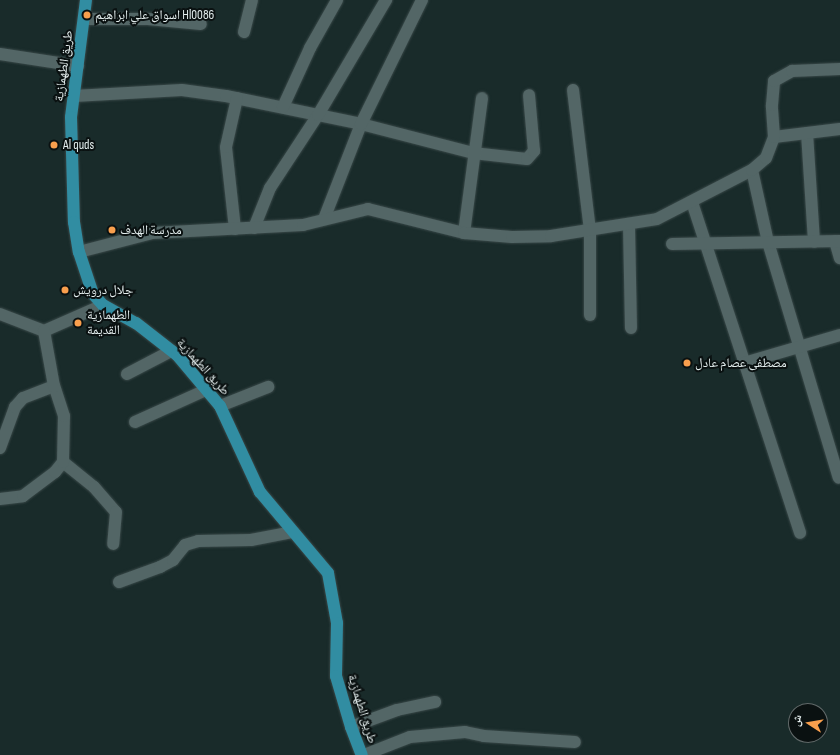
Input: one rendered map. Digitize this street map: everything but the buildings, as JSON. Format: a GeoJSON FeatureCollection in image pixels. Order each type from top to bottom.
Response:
{"type":"FeatureCollection","features":[{"type":"Feature","properties":{"kind":"main road","name":"طريق الطهمازية"},"geometry":{"type":"LineString","coordinates":[[86,0],[71,117],[74,222],[79,252],[93,294],[103,305],[136,323],[171,351],[220,406],[260,492],[328,573],[337,623],[336,676],[351,727],[363,755]]}},
{"type":"Feature","properties":{"kind":"street"},"geometry":{"type":"LineString","coordinates":[[244,32],[252,0]]}},
{"type":"Feature","properties":{"kind":"street"},"geometry":{"type":"LineString","coordinates":[[283,108],[310,48],[337,0]]}},
{"type":"Feature","properties":{"kind":"street"},"geometry":{"type":"LineString","coordinates":[[254,228],[270,188],[318,115],[386,0]]}},
{"type":"Feature","properties":{"kind":"street"},"geometry":{"type":"LineString","coordinates":[[324,219],[361,124],[422,0]]}},
{"type":"Feature","properties":{"kind":"street"},"geometry":{"type":"LineString","coordinates":[[84,19],[148,19],[201,24]]}},
{"type":"Feature","properties":{"kind":"street"},"geometry":{"type":"LineString","coordinates":[[0,54],[78,66]]}},
{"type":"Feature","properties":{"kind":"street"},"geometry":{"type":"LineString","coordinates":[[79,252],[152,233],[304,225],[368,209],[464,233],[512,237],[551,236],[629,225],[657,219],[692,202],[721,183],[752,170],[766,158],[774,137],[774,81],[792,71],[840,70]]}},
{"type":"Feature","properties":{"kind":"street"},"geometry":{"type":"LineString","coordinates":[[74,96],[182,90],[237,98],[361,124],[473,153],[526,159],[531,156],[534,151],[529,95]]}},
{"type":"Feature","properties":{"kind":"street"},"geometry":{"type":"LineString","coordinates":[[573,90],[590,231],[590,315]]}},
{"type":"Feature","properties":{"kind":"street"},"geometry":{"type":"LineString","coordinates":[[234,229],[226,147],[237,98]]}},
{"type":"Feature","properties":{"kind":"street"},"geometry":{"type":"LineString","coordinates":[[464,233],[473,153],[482,98]]}},
{"type":"Feature","properties":{"kind":"street"},"geometry":{"type":"LineString","coordinates":[[774,137],[840,129]]}},
{"type":"Feature","properties":{"kind":"street"},"geometry":{"type":"LineString","coordinates":[[807,133],[814,242]]}},
{"type":"Feature","properties":{"kind":"street"},"geometry":{"type":"LineString","coordinates":[[752,170],[768,242],[839,478]]}},
{"type":"Feature","properties":{"kind":"street"},"geometry":{"type":"LineString","coordinates":[[692,202],[707,243],[744,363],[800,533]]}},
{"type":"Feature","properties":{"kind":"street"},"geometry":{"type":"LineString","coordinates":[[629,225],[631,328]]}},
{"type":"Feature","properties":{"kind":"street"},"geometry":{"type":"LineString","coordinates":[[672,244],[838,241],[840,258]]}},
{"type":"Feature","properties":{"kind":"street"},"geometry":{"type":"LineString","coordinates":[[0,314],[44,331],[103,305]]}},
{"type":"Feature","properties":{"kind":"street"},"geometry":{"type":"LineString","coordinates":[[0,500],[23,496],[55,472],[63,462],[64,416],[54,386],[44,331]]}},
{"type":"Feature","properties":{"kind":"street"},"geometry":{"type":"LineString","coordinates":[[744,363],[840,335]]}},
{"type":"Feature","properties":{"kind":"street"},"geometry":{"type":"LineString","coordinates":[[127,374],[171,351]]}},
{"type":"Feature","properties":{"kind":"street"},"geometry":{"type":"LineString","coordinates":[[0,448],[15,407],[23,398],[54,386]]}},
{"type":"Feature","properties":{"kind":"street"},"geometry":{"type":"LineString","coordinates":[[220,406],[268,387]]}},
{"type":"Feature","properties":{"kind":"street"},"geometry":{"type":"LineString","coordinates":[[135,422],[206,390]]}},
{"type":"Feature","properties":{"kind":"street"},"geometry":{"type":"LineString","coordinates":[[63,462],[94,487],[116,512],[113,544]]}},
{"type":"Feature","properties":{"kind":"street"},"geometry":{"type":"LineString","coordinates":[[119,582],[160,567],[173,560],[186,545],[198,541],[251,540],[293,532]]}},
{"type":"Feature","properties":{"kind":"street"},"geometry":{"type":"LineString","coordinates":[[351,727],[397,710],[435,702]]}},
{"type":"Feature","properties":{"kind":"street"},"geometry":{"type":"LineString","coordinates":[[363,755],[410,737],[465,732],[484,736],[575,742]]}},
{"type":"Feature","properties":{"kind":"place","name":"اسواق علي ابراهيم Hl0086"},"geometry":{"type":"Point","coordinates":[87,15]}},
{"type":"Feature","properties":{"kind":"place","name":"Al quds"},"geometry":{"type":"Point","coordinates":[54,145]}},
{"type":"Feature","properties":{"kind":"place","name":"مدرسة الهدف"},"geometry":{"type":"Point","coordinates":[112,230]}},
{"type":"Feature","properties":{"kind":"place","name":"جلال درويش"},"geometry":{"type":"Point","coordinates":[65,290]}},
{"type":"Feature","properties":{"kind":"place","name":"الطهمازية القديمة"},"geometry":{"type":"Point","coordinates":[78,323]}},
{"type":"Feature","properties":{"kind":"place","name":"مصطفى عصام عادل"},"geometry":{"type":"Point","coordinates":[687,363]}}]}
